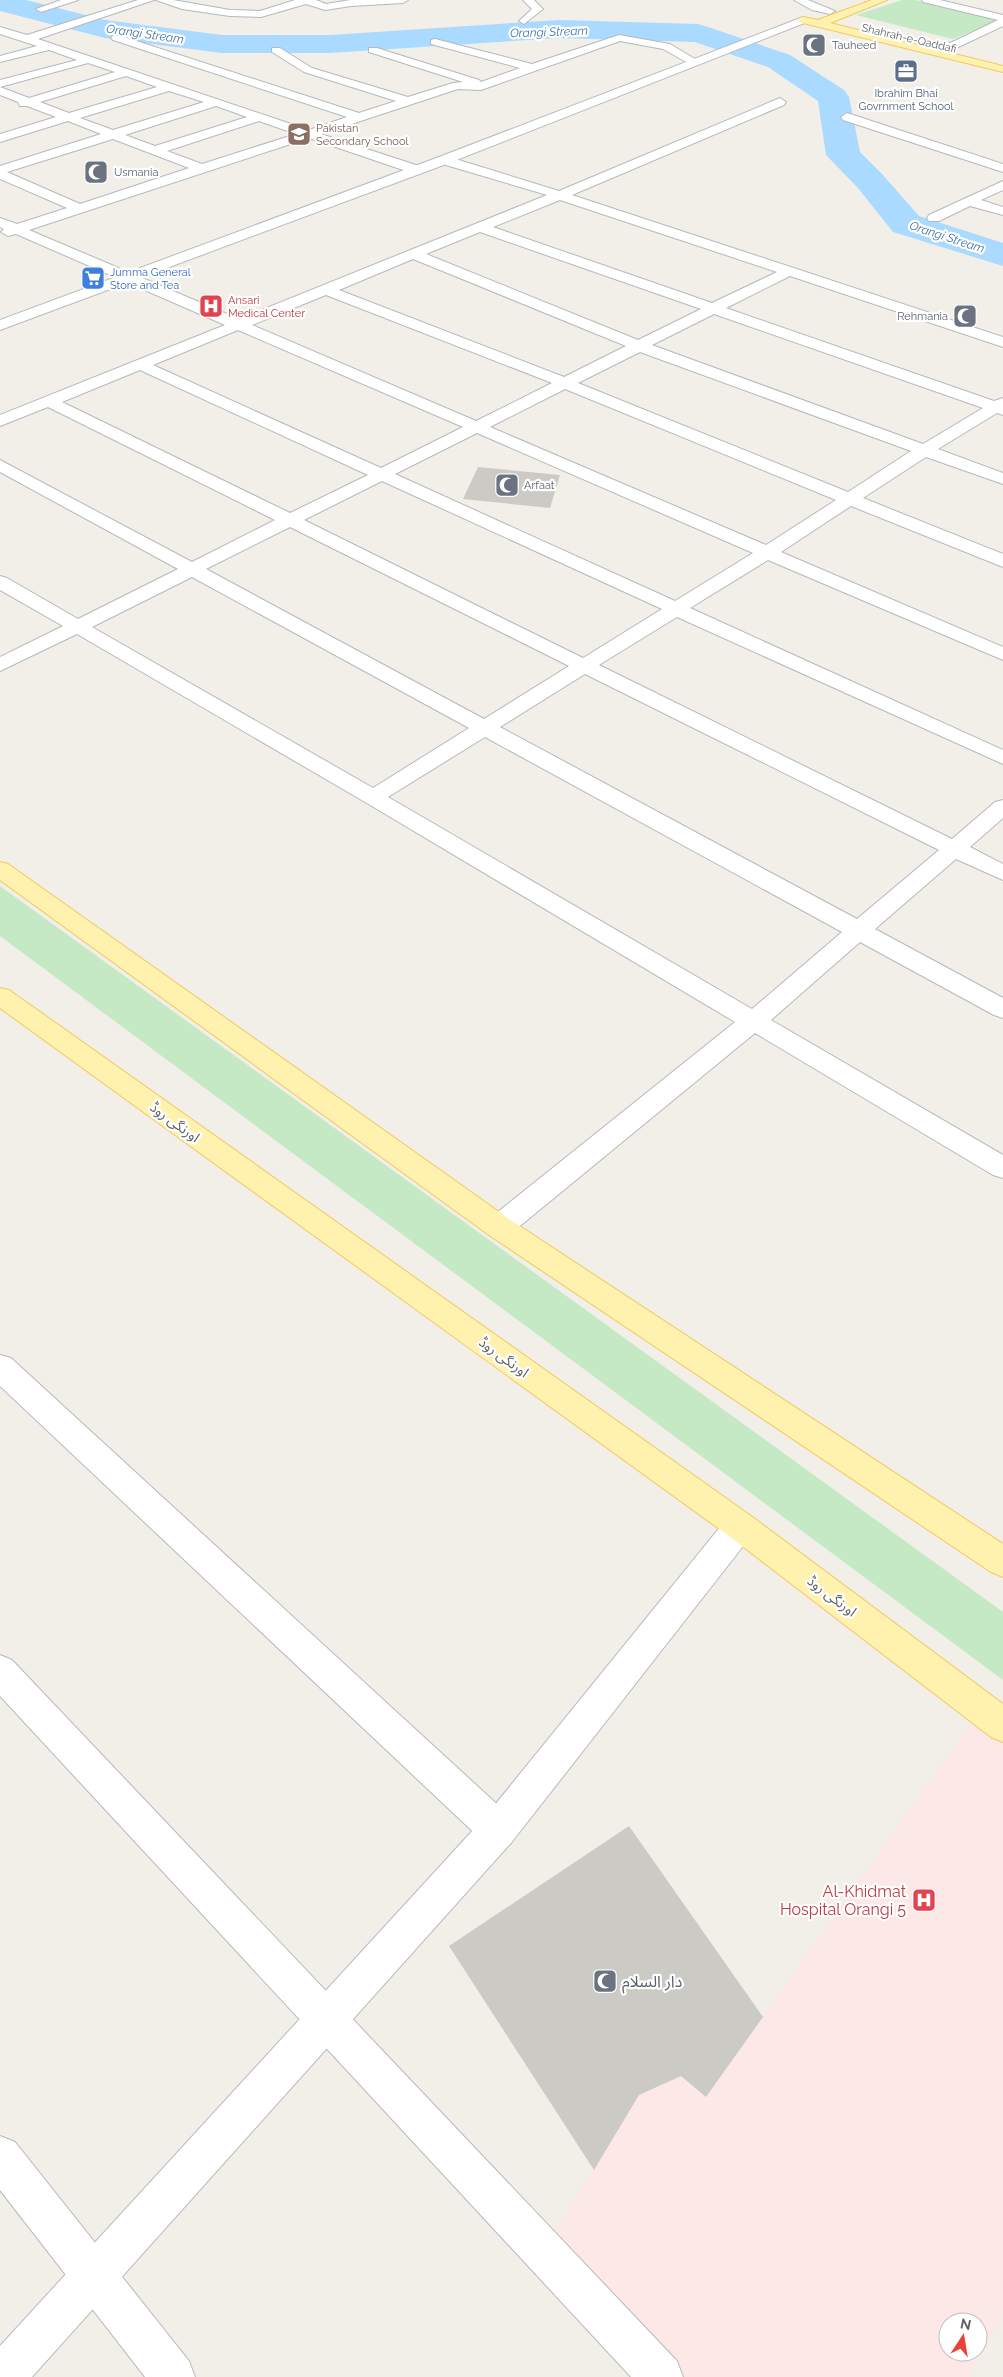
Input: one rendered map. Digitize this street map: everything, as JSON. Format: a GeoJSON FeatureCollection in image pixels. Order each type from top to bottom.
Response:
{"type":"FeatureCollection","features":[{"type":"Feature","properties":{"kind":"main road"},"geometry":{"type":"LineString","coordinates":[[830,15],[858,0]]}},
{"type":"Feature","properties":{"kind":"main road"},"geometry":{"type":"LineString","coordinates":[[830,15],[882,0]]}},
{"type":"Feature","properties":{"kind":"main road","name":"Shahrah-e-Qaddafi"},"geometry":{"type":"LineString","coordinates":[[818,20],[830,15],[948,48],[1003,61]]}},
{"type":"Feature","properties":{"kind":"main road","name":"Shahrah-e-Qaddafi"},"geometry":{"type":"LineString","coordinates":[[803,20],[818,20],[1003,69]]}},
{"type":"Feature","properties":{"kind":"main road"},"geometry":{"type":"LineString","coordinates":[[0,870],[500,1227],[1003,1562]]}},
{"type":"Feature","properties":{"kind":"main road","name":"اورنگی روڈ"},"geometry":{"type":"LineString","coordinates":[[0,996],[740,1526],[1003,1725]]}},
{"type":"Feature","properties":{"kind":"street"},"geometry":{"type":"LineString","coordinates":[[41,9],[73,0]]}},
{"type":"Feature","properties":{"kind":"street"},"geometry":{"type":"LineString","coordinates":[[26,39],[149,0]]}},
{"type":"Feature","properties":{"kind":"street"},"geometry":{"type":"LineString","coordinates":[[161,0],[182,6],[230,13],[261,14],[306,0],[325,7],[351,3],[403,0]]}},
{"type":"Feature","properties":{"kind":"street"},"geometry":{"type":"LineString","coordinates":[[524,21],[538,9],[528,0]]}},
{"type":"Feature","properties":{"kind":"street"},"geometry":{"type":"LineString","coordinates":[[799,0],[830,15]]}},
{"type":"Feature","properties":{"kind":"street"},"geometry":{"type":"LineString","coordinates":[[926,0],[961,8],[1002,22]]}},
{"type":"Feature","properties":{"kind":"street"},"geometry":{"type":"LineString","coordinates":[[961,8],[982,0]]}},
{"type":"Feature","properties":{"kind":"street"},"geometry":{"type":"LineString","coordinates":[[0,325],[444,160],[803,20]]}},
{"type":"Feature","properties":{"kind":"street"},"geometry":{"type":"LineString","coordinates":[[948,48],[1002,22]]}},
{"type":"Feature","properties":{"kind":"street"},"geometry":{"type":"LineString","coordinates":[[984,32],[1003,36]]}},
{"type":"Feature","properties":{"kind":"street"},"geometry":{"type":"LineString","coordinates":[[4,34],[26,39],[417,170]]}},
{"type":"Feature","properties":{"kind":"street"},"geometry":{"type":"LineString","coordinates":[[117,38],[359,117]]}},
{"type":"Feature","properties":{"kind":"street"},"geometry":{"type":"LineString","coordinates":[[0,236],[457,85],[477,87],[484,85],[619,38],[666,46],[691,63]]}},
{"type":"Feature","properties":{"kind":"street"},"geometry":{"type":"LineString","coordinates":[[435,42],[532,68]]}},
{"type":"Feature","properties":{"kind":"street"},"geometry":{"type":"LineString","coordinates":[[0,59],[47,47]]}},
{"type":"Feature","properties":{"kind":"street"},"geometry":{"type":"LineString","coordinates":[[276,50],[308,70],[409,101]]}},
{"type":"Feature","properties":{"kind":"street"},"geometry":{"type":"LineString","coordinates":[[373,50],[484,85]]}},
{"type":"Feature","properties":{"kind":"street"},"geometry":{"type":"LineString","coordinates":[[0,84],[88,60]]}},
{"type":"Feature","properties":{"kind":"street"},"geometry":{"type":"LineString","coordinates":[[10,108],[126,73]]}},
{"type":"Feature","properties":{"kind":"street"},"geometry":{"type":"LineString","coordinates":[[0,138],[168,87]]}},
{"type":"Feature","properties":{"kind":"street"},"geometry":{"type":"LineString","coordinates":[[0,91],[202,169]]}},
{"type":"Feature","properties":{"kind":"street"},"geometry":{"type":"LineString","coordinates":[[0,170],[214,102]]}},
{"type":"Feature","properties":{"kind":"street"},"geometry":{"type":"LineString","coordinates":[[0,421],[560,194],[780,102]]}},
{"type":"Feature","properties":{"kind":"street"},"geometry":{"type":"LineString","coordinates":[[154,151],[259,118]]}},
{"type":"Feature","properties":{"kind":"street"},"geometry":{"type":"LineString","coordinates":[[847,118],[1003,168]]}},
{"type":"Feature","properties":{"kind":"street"},"geometry":{"type":"LineString","coordinates":[[444,160],[560,194],[1003,342]]}},
{"type":"Feature","properties":{"kind":"street"},"geometry":{"type":"LineString","coordinates":[[0,174],[81,208]]}},
{"type":"Feature","properties":{"kind":"street"},"geometry":{"type":"LineString","coordinates":[[934,218],[1003,185]]}},
{"type":"Feature","properties":{"kind":"street"},"geometry":{"type":"LineString","coordinates":[[969,201],[1003,211]]}},
{"type":"Feature","properties":{"kind":"street"},"geometry":{"type":"LineString","coordinates":[[0,222],[766,554],[1003,654]]}},
{"type":"Feature","properties":{"kind":"street"},"geometry":{"type":"LineString","coordinates":[[479,227],[1000,407]]}},
{"type":"Feature","properties":{"kind":"street"},"geometry":{"type":"LineString","coordinates":[[413,254],[639,346],[1003,479]]}},
{"type":"Feature","properties":{"kind":"street"},"geometry":{"type":"LineString","coordinates":[[0,665],[789,271]]}},
{"type":"Feature","properties":{"kind":"street"},"geometry":{"type":"LineString","coordinates":[[324,289],[565,383],[1003,561]]}},
{"type":"Feature","properties":{"kind":"street"},"geometry":{"type":"LineString","coordinates":[[139,364],[1003,758]]}},
{"type":"Feature","properties":{"kind":"street"},"geometry":{"type":"LineString","coordinates":[[48,401],[953,850],[1003,873]]}},
{"type":"Feature","properties":{"kind":"street"},"geometry":{"type":"LineString","coordinates":[[373,797],[766,554],[925,450],[1000,407]]}},
{"type":"Feature","properties":{"kind":"street"},"geometry":{"type":"LineString","coordinates":[[0,465],[857,932],[1003,1009]]}},
{"type":"Feature","properties":{"kind":"street"},"geometry":{"type":"LineString","coordinates":[[0,582],[75,627],[373,797],[1003,1168]]}},
{"type":"Feature","properties":{"kind":"street"},"geometry":{"type":"LineString","coordinates":[[500,1227],[753,1021],[1003,807]]}},
{"type":"Feature","properties":{"kind":"street"},"geometry":{"type":"LineString","coordinates":[[0,1367],[498,1830]]}},
{"type":"Feature","properties":{"kind":"street"},"geometry":{"type":"LineString","coordinates":[[2,2377],[498,1830],[740,1526]]}},
{"type":"Feature","properties":{"kind":"street"},"geometry":{"type":"LineString","coordinates":[[0,1670],[662,2377]]}},
{"type":"Feature","properties":{"kind":"street"},"geometry":{"type":"LineString","coordinates":[[0,2157],[173,2377]]}},
{"type":"Feature","properties":{"kind":"shaded area","name":"Al-Khidmat Hospital Orangi 5"},"geometry":{"type":"Polygon","coordinates":[[[981,1709],[1003,1725],[1003,2315],[988,2342],[988,2312],[938,2312],[938,2362],[977,2362],[969,2377],[661,2377],[543,2251],[639,2095],[681,2076],[706,2097],[981,1709]]]}},
{"type":"Feature","properties":{"kind":"green space"},"geometry":{"type":"Polygon","coordinates":[[[902,0],[915,0],[1000,19],[953,39],[856,15],[902,0]]]}},
{"type":"Feature","properties":{"kind":"green space"},"geometry":{"type":"Polygon","coordinates":[[[0,886],[1003,1612],[1003,1680],[0,936],[0,886]]]}},
{"type":"Feature","properties":{"kind":"building"},"geometry":{"type":"Polygon","coordinates":[[[478,467],[560,475],[550,508],[463,499],[478,467]]]}},
{"type":"Feature","properties":{"kind":"building","name":"دار السلام"},"geometry":{"type":"Polygon","coordinates":[[[629,1826],[763,2017],[706,2097],[681,2076],[639,2095],[594,2170],[449,1946],[629,1826]]]}},
{"type":"Feature","properties":{"kind":"waterway","name":"Orangi Stream"},"geometry":{"type":"LineString","coordinates":[[0,2],[105,29],[222,44],[330,44],[559,29],[698,33],[779,61],[833,97],[843,155],[870,181],[906,224],[1003,255]]}},
{"type":"Feature","properties":{"kind":"place","name":"Tauheed"},"geometry":{"type":"Point","coordinates":[814,45]}},
{"type":"Feature","properties":{"kind":"place","name":"Ibrahim Bhai Govrnment School"},"geometry":{"type":"Point","coordinates":[906,71]}},
{"type":"Feature","properties":{"kind":"place","name":"Pakistan Secondary School"},"geometry":{"type":"Point","coordinates":[299,134]}},
{"type":"Feature","properties":{"kind":"place","name":"Usmania"},"geometry":{"type":"Point","coordinates":[96,172]}},
{"type":"Feature","properties":{"kind":"place","name":"Jumma General Store and Tea"},"geometry":{"type":"Point","coordinates":[93,278]}},
{"type":"Feature","properties":{"kind":"place","name":"Ansari Medical Center"},"geometry":{"type":"Point","coordinates":[211,306]}},
{"type":"Feature","properties":{"kind":"place","name":"Rehmania"},"geometry":{"type":"Point","coordinates":[965,316]}},
{"type":"Feature","properties":{"kind":"place","name":"Arfaat"},"geometry":{"type":"Point","coordinates":[507,485]}},
{"type":"Feature","properties":{"kind":"place","name":"Al-Khidmat Hospital Orangi 5"},"geometry":{"type":"Point","coordinates":[924,1900]}},
{"type":"Feature","properties":{"kind":"place","name":"دار السلام"},"geometry":{"type":"Point","coordinates":[605,1981]}}]}
